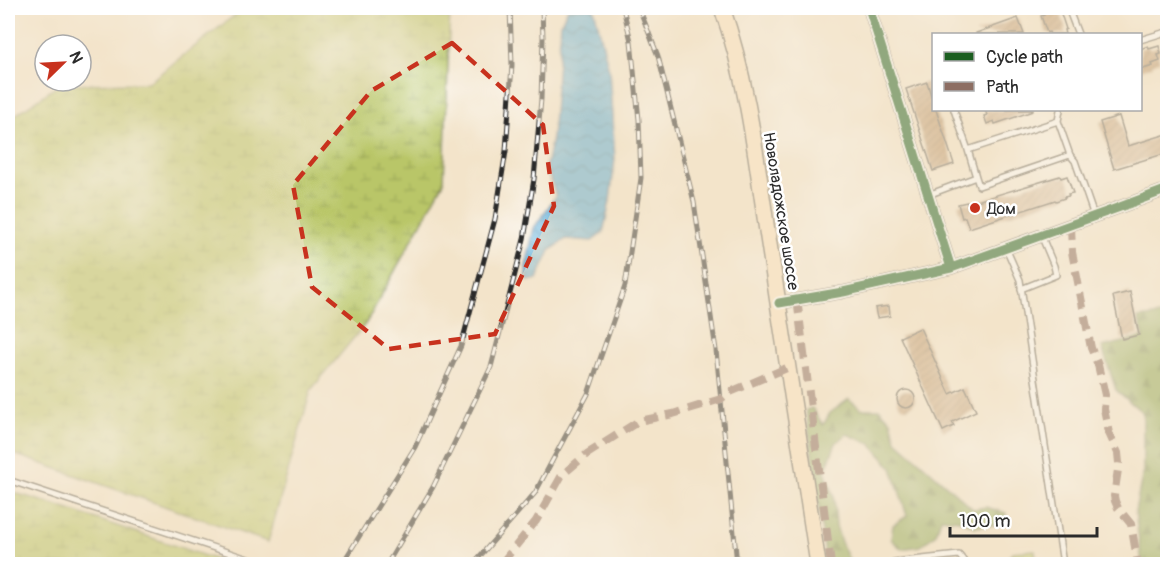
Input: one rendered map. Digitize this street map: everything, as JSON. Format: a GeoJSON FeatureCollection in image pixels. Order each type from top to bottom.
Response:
{"type":"FeatureCollection","features":[{"type":"Feature","properties":{"kind":"main road","name":"Новоладожское шоссе"},"geometry":{"type":"LineString","coordinates":[[722,8],[744,86],[818,564]]}},
{"type":"Feature","properties":{"kind":"street"},"geometry":{"type":"LineString","coordinates":[[870,8],[951,268]]}},
{"type":"Feature","properties":{"kind":"street"},"geometry":{"type":"LineString","coordinates":[[779,303],[843,292],[951,268],[1167,189]]}},
{"type":"Feature","properties":{"kind":"lane"},"geometry":{"type":"LineString","coordinates":[[1068,8],[1078,33]]}},
{"type":"Feature","properties":{"kind":"lane"},"geometry":{"type":"LineString","coordinates":[[1142,39],[1163,33],[1167,34]]}},
{"type":"Feature","properties":{"kind":"lane"},"geometry":{"type":"LineString","coordinates":[[954,111],[979,186],[1070,155]]}},
{"type":"Feature","properties":{"kind":"lane"},"geometry":{"type":"LineString","coordinates":[[1060,111],[1058,121],[1094,216]]}},
{"type":"Feature","properties":{"kind":"lane"},"geometry":{"type":"LineString","coordinates":[[968,150],[1058,121]]}},
{"type":"Feature","properties":{"kind":"lane"},"geometry":{"type":"LineString","coordinates":[[928,195],[976,177]]}},
{"type":"Feature","properties":{"kind":"lane"},"geometry":{"type":"LineString","coordinates":[[1021,289],[1056,275],[1041,236]]}},
{"type":"Feature","properties":{"kind":"lane"},"geometry":{"type":"LineString","coordinates":[[1006,248],[1020,280],[1063,564]]}},
{"type":"Feature","properties":{"kind":"lane"},"geometry":{"type":"LineString","coordinates":[[8,480],[263,564]]}},
{"type":"Feature","properties":{"kind":"lane"},"geometry":{"type":"LineString","coordinates":[[892,564],[958,555],[966,564]]}},
{"type":"Feature","properties":{"kind":"highlighted area"},"geometry":{"type":"Polygon","coordinates":[[[452,43],[543,125],[554,206],[495,334],[389,349],[312,287],[293,185],[371,91],[452,43]]]}},
{"type":"Feature","properties":{"kind":"green space"},"geometry":{"type":"Polygon","coordinates":[[[244,8],[450,8],[444,182],[366,323],[311,390],[268,542],[8,452],[8,157],[14,116],[47,93],[93,93],[93,84],[148,83],[244,8]]]}},
{"type":"Feature","properties":{"kind":"green space"},"geometry":{"type":"Polygon","coordinates":[[[1167,314],[1167,564],[1142,564],[1135,511],[1143,472],[1143,413],[1116,390],[1102,347],[1144,337],[1138,318],[1167,314]]]}},
{"type":"Feature","properties":{"kind":"green space"},"geometry":{"type":"Polygon","coordinates":[[[849,399],[862,409],[880,409],[891,421],[896,440],[973,509],[986,507],[1006,513],[1004,524],[975,527],[960,520],[941,518],[936,534],[921,546],[901,549],[891,539],[893,525],[907,516],[892,468],[871,444],[847,434],[836,443],[825,471],[834,496],[836,526],[851,564],[826,564],[806,410],[812,408],[823,425],[830,413],[849,399]]]}},
{"type":"Feature","properties":{"kind":"green space"},"geometry":{"type":"Polygon","coordinates":[[[8,491],[55,505],[229,564],[8,564],[8,491]]]}},
{"type":"Feature","properties":{"kind":"green space"},"geometry":{"type":"Polygon","coordinates":[[[1035,550],[1037,564],[1005,564],[1012,552],[1035,550]]]}},
{"type":"Feature","properties":{"kind":"water"},"geometry":{"type":"Polygon","coordinates":[[[568,8],[594,8],[609,70],[615,159],[610,201],[603,233],[592,241],[566,239],[550,251],[537,279],[528,281],[526,267],[534,228],[556,196],[546,166],[552,138],[561,23],[568,8]]]}},
{"type":"Feature","properties":{"kind":"building"},"geometry":{"type":"Polygon","coordinates":[[[1041,8],[1059,8],[1066,29],[1065,33],[1047,33],[1041,16],[1044,15],[1041,8]]]}},
{"type":"Feature","properties":{"kind":"building"},"geometry":{"type":"Polygon","coordinates":[[[1018,18],[1024,33],[976,33],[1018,18]]]}},
{"type":"Feature","properties":{"kind":"building"},"geometry":{"type":"Polygon","coordinates":[[[1159,46],[1160,61],[1142,69],[1142,48],[1159,46]]]}},
{"type":"Feature","properties":{"kind":"building"},"geometry":{"type":"Polygon","coordinates":[[[927,82],[932,99],[932,111],[936,111],[954,164],[933,171],[906,89],[927,82]]]}},
{"type":"Feature","properties":{"kind":"building"},"geometry":{"type":"Polygon","coordinates":[[[985,111],[1033,111],[995,124],[994,121],[987,124],[984,116],[987,115],[985,111]]]}},
{"type":"Feature","properties":{"kind":"building"},"geometry":{"type":"Polygon","coordinates":[[[1119,116],[1128,146],[1167,134],[1167,153],[1114,169],[1100,122],[1119,116]]]}},
{"type":"Feature","properties":{"kind":"building"},"geometry":{"type":"Polygon","coordinates":[[[1060,176],[1061,178],[1067,176],[1073,193],[1068,194],[1069,196],[1065,198],[969,228],[965,217],[962,218],[958,204],[967,202],[967,204],[1060,176]]]}},
{"type":"Feature","properties":{"kind":"building"},"geometry":{"type":"Polygon","coordinates":[[[1130,292],[1139,335],[1122,339],[1113,296],[1130,292]]]}},
{"type":"Feature","properties":{"kind":"building"},"geometry":{"type":"Polygon","coordinates":[[[889,306],[890,316],[877,318],[875,308],[889,306]]]}},
{"type":"Feature","properties":{"kind":"building"},"geometry":{"type":"Polygon","coordinates":[[[920,328],[950,394],[965,387],[976,411],[952,422],[954,426],[943,431],[900,337],[920,328]]]}},
{"type":"Feature","properties":{"kind":"building"},"geometry":{"type":"Polygon","coordinates":[[[906,390],[912,393],[915,399],[912,405],[906,408],[900,405],[897,399],[900,393],[906,390]]]}},
{"type":"Feature","properties":{"kind":"railway"},"geometry":{"type":"LineString","coordinates":[[342,564],[415,447],[461,346],[495,219],[506,151],[512,65],[510,8]]}},
{"type":"Feature","properties":{"kind":"railway"},"geometry":{"type":"LineString","coordinates":[[387,564],[433,487],[491,367],[524,239],[534,179],[541,99],[542,8]]}},
{"type":"Feature","properties":{"kind":"railway"},"geometry":{"type":"LineString","coordinates":[[473,564],[535,493],[588,394],[625,286],[641,178],[639,120],[631,41],[623,8]]}},
{"type":"Feature","properties":{"kind":"railway"},"geometry":{"type":"LineString","coordinates":[[639,8],[658,56],[694,202],[716,350],[737,564]]}},
{"type":"Feature","properties":{"kind":"marked path"},"geometry":{"type":"LineString","coordinates":[[1071,225],[1072,252],[1091,348],[1098,365],[1105,395],[1104,409],[1109,433],[1118,453],[1119,463],[1114,496],[1118,508],[1131,524],[1138,564]]}},
{"type":"Feature","properties":{"kind":"marked path"},"geometry":{"type":"LineString","coordinates":[[797,299],[831,564]]}},
{"type":"Feature","properties":{"kind":"marked path"},"geometry":{"type":"LineString","coordinates":[[501,564],[536,521],[562,475],[587,454],[639,421],[673,414],[721,399],[728,393],[789,367]]}},
{"type":"Feature","properties":{"kind":"cycle path"},"geometry":{"type":"LineString","coordinates":[[869,8],[951,268]]}},
{"type":"Feature","properties":{"kind":"cycle path"},"geometry":{"type":"LineString","coordinates":[[779,303],[843,292],[951,268],[1168,189]]}},
{"type":"Feature","properties":{"kind":"place","name":"Дом"},"geometry":{"type":"Point","coordinates":[975,208]}}]}
